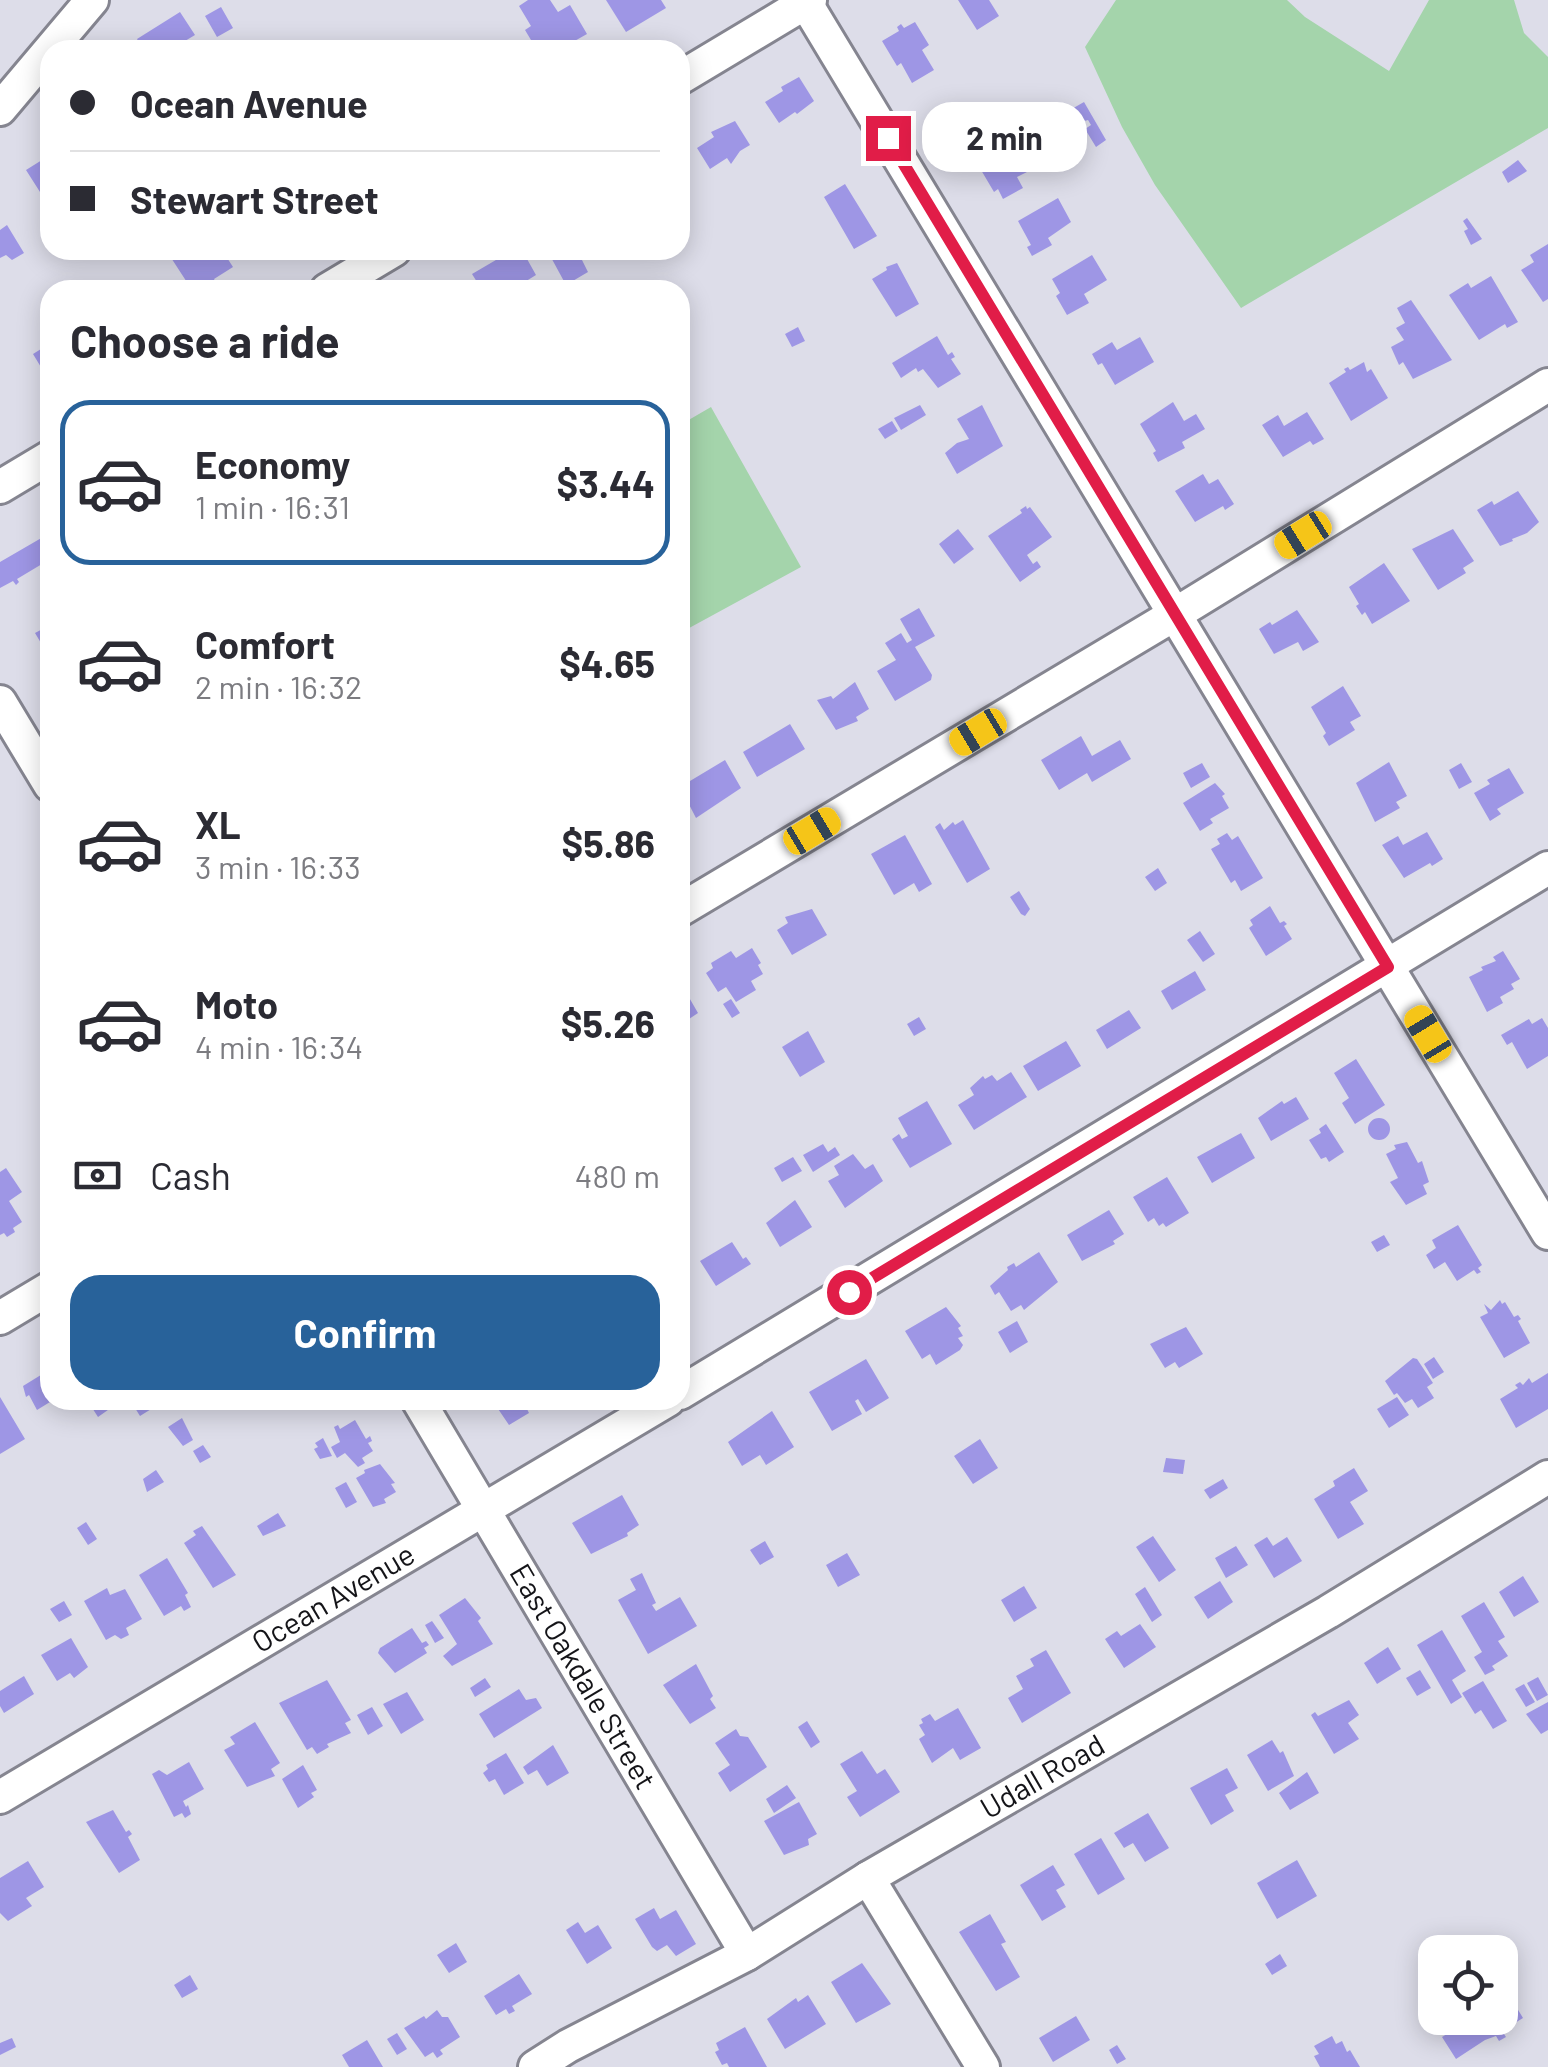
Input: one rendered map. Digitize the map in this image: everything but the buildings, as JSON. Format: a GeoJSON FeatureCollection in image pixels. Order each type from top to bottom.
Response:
{"type":"FeatureCollection","features":[{"type":"Feature","properties":{"kind":"street"},"geometry":{"type":"LineString","coordinates":[[58,40],[92,0]]}},
{"type":"Feature","properties":{"kind":"street"},"geometry":{"type":"LineString","coordinates":[[690,72],[807,1],[1548,1233]]}},
{"type":"Feature","properties":{"kind":"street"},"geometry":{"type":"LineString","coordinates":[[0,109],[40,62]]}},
{"type":"Feature","properties":{"kind":"street"},"geometry":{"type":"LineString","coordinates":[[344,280],[377,260]]}},
{"type":"Feature","properties":{"kind":"street"},"geometry":{"type":"LineString","coordinates":[[690,904],[1177,613],[1548,384]]}},
{"type":"Feature","properties":{"kind":"street"},"geometry":{"type":"LineString","coordinates":[[0,487],[40,463]]}},
{"type":"Feature","properties":{"kind":"street"},"geometry":{"type":"LineString","coordinates":[[0,702],[40,769]]}},
{"type":"Feature","properties":{"kind":"street"},"geometry":{"type":"LineString","coordinates":[[690,1387],[1548,868]]}},
{"type":"Feature","properties":{"kind":"street"},"geometry":{"type":"LineString","coordinates":[[0,1318],[40,1294]]}},
{"type":"Feature","properties":{"kind":"street","name":"East Oakdale Street"},"geometry":{"type":"LineString","coordinates":[[424,1410],[746,1954]]}},
{"type":"Feature","properties":{"kind":"street","name":"Ocean Avenue"},"geometry":{"type":"LineString","coordinates":[[0,1797],[651,1410]]}},
{"type":"Feature","properties":{"kind":"street","name":"Udall Road"},"geometry":{"type":"LineString","coordinates":[[534,2067],[746,1954],[868,1878],[1328,1612],[1548,1477]]}},
{"type":"Feature","properties":{"kind":"street"},"geometry":{"type":"LineString","coordinates":[[868,1878],[983,2067]]}},
{"type":"Feature","properties":{"kind":"green space"},"geometry":{"type":"Polygon","coordinates":[[[1116,0],[1287,0],[1305,17],[1389,71],[1429,0],[1514,0],[1524,33],[1548,57],[1548,128],[1241,308],[1155,185],[1122,127],[1085,47],[1116,0]]]}},
{"type":"Feature","properties":{"kind":"green space"},"geometry":{"type":"Polygon","coordinates":[[[711,407],[801,567],[690,628],[690,419],[711,407]]]}},
{"type":"Feature","properties":{"kind":"route"},"geometry":{"type":"LineString","coordinates":[[849,1292],[1388,967],[888,138]]}}]}
